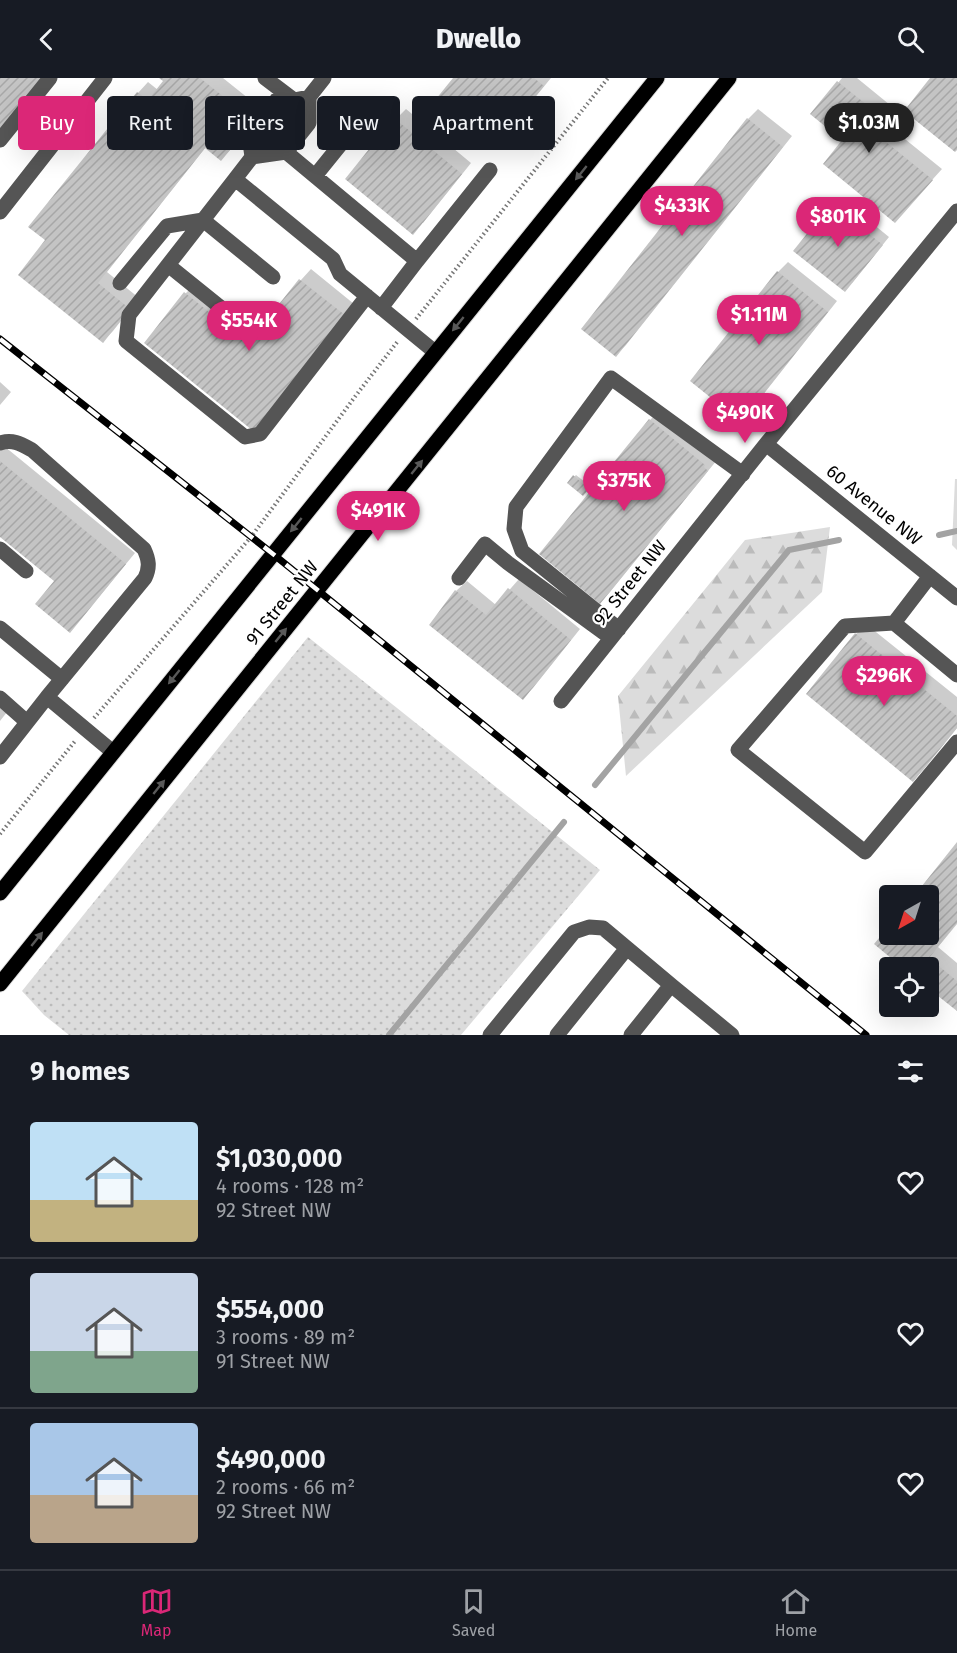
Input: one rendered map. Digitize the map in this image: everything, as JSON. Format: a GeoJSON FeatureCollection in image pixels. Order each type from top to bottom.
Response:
{"type":"FeatureCollection","features":[{"type":"Feature","properties":{"kind":"main road"},"geometry":{"type":"LineString","coordinates":[[0,893],[657,78]]}},
{"type":"Feature","properties":{"kind":"main road","name":"91 Street NW"},"geometry":{"type":"LineString","coordinates":[[0,984],[728,78]]}},
{"type":"Feature","properties":{"kind":"street"},"geometry":{"type":"LineString","coordinates":[[0,140],[50,78]]}},
{"type":"Feature","properties":{"kind":"street"},"geometry":{"type":"LineString","coordinates":[[0,212],[105,78]]}},
{"type":"Feature","properties":{"kind":"street"},"geometry":{"type":"LineString","coordinates":[[265,78],[295,96],[324,78]]}},
{"type":"Feature","properties":{"kind":"street"},"geometry":{"type":"LineString","coordinates":[[305,115],[309,123],[305,128]]}},
{"type":"Feature","properties":{"kind":"street"},"geometry":{"type":"LineString","coordinates":[[251,150],[252,158]]}},
{"type":"Feature","properties":{"kind":"street"},"geometry":{"type":"LineString","coordinates":[[315,176],[336,150]]}},
{"type":"Feature","properties":{"kind":"street"},"geometry":{"type":"LineString","coordinates":[[367,296],[260,434],[245,437],[126,341],[129,315],[252,158],[286,152],[417,261]]}},
{"type":"Feature","properties":{"kind":"street"},"geometry":{"type":"LineString","coordinates":[[381,308],[490,170]]}},
{"type":"Feature","properties":{"kind":"street"},"geometry":{"type":"LineString","coordinates":[[235,179],[333,259],[340,274],[435,352]]}},
{"type":"Feature","properties":{"kind":"street","name":"92 Street NW"},"geometry":{"type":"LineString","coordinates":[[561,701],[766,444],[957,211]]}},
{"type":"Feature","properties":{"kind":"street"},"geometry":{"type":"LineString","coordinates":[[120,283],[167,226],[203,220],[273,277]]}},
{"type":"Feature","properties":{"kind":"street"},"geometry":{"type":"LineString","coordinates":[[168,265],[230,315]]}},
{"type":"Feature","properties":{"kind":"street"},"geometry":{"type":"LineString","coordinates":[[615,633],[522,551],[514,529],[516,507],[611,378],[742,474]]}},
{"type":"Feature","properties":{"kind":"street"},"geometry":{"type":"LineString","coordinates":[[0,443],[17,442],[32,450],[144,549],[149,559],[149,570],[145,578],[0,757]]}},
{"type":"Feature","properties":{"kind":"street","name":"60 Avenue NW"},"geometry":{"type":"LineString","coordinates":[[766,444],[957,598]]}},
{"type":"Feature","properties":{"kind":"street"},"geometry":{"type":"LineString","coordinates":[[459,578],[485,544],[508,563],[615,633]]}},
{"type":"Feature","properties":{"kind":"street"},"geometry":{"type":"LineString","coordinates":[[0,549],[26,571]]}},
{"type":"Feature","properties":{"kind":"street"},"geometry":{"type":"LineString","coordinates":[[894,623],[930,576]]}},
{"type":"Feature","properties":{"kind":"street"},"geometry":{"type":"LineString","coordinates":[[957,675],[894,623],[845,626],[738,750],[865,852],[957,742]]}},
{"type":"Feature","properties":{"kind":"street"},"geometry":{"type":"LineString","coordinates":[[0,628],[62,679]]}},
{"type":"Feature","properties":{"kind":"street"},"geometry":{"type":"LineString","coordinates":[[47,697],[113,752]]}},
{"type":"Feature","properties":{"kind":"street"},"geometry":{"type":"LineString","coordinates":[[0,698],[27,722]]}},
{"type":"Feature","properties":{"kind":"street"},"geometry":{"type":"LineString","coordinates":[[490,1035],[574,932],[589,927],[603,928],[732,1035]]}},
{"type":"Feature","properties":{"kind":"street"},"geometry":{"type":"LineString","coordinates":[[557,1035],[627,948]]}},
{"type":"Feature","properties":{"kind":"street"},"geometry":{"type":"LineString","coordinates":[[631,1035],[671,985]]}},
{"type":"Feature","properties":{"kind":"path"},"geometry":{"type":"LineString","coordinates":[[0,834],[85,729],[251,537],[407,329],[608,78]]}},
{"type":"Feature","properties":{"kind":"green space"},"geometry":{"type":"Polygon","coordinates":[[[955,479],[957,479],[957,550],[952,545],[955,479]]]}},
{"type":"Feature","properties":{"kind":"green space"},"geometry":{"type":"Polygon","coordinates":[[[830,527],[822,592],[626,776],[618,696],[745,540],[830,527]]]}},
{"type":"Feature","properties":{"kind":"green space"},"geometry":{"type":"Polygon","coordinates":[[[308,637],[600,870],[461,1035],[69,1035],[44,1015],[22,991],[308,637]]]}},
{"type":"Feature","properties":{"kind":"building"},"geometry":{"type":"Polygon","coordinates":[[[0,78],[42,78],[27,96],[18,96],[18,108],[0,130],[0,78]]]}},
{"type":"Feature","properties":{"kind":"building"},"geometry":{"type":"Polygon","coordinates":[[[159,78],[200,78],[223,96],[205,96],[205,148],[98,283],[130,309],[103,343],[18,275],[45,240],[28,227],[90,150],[95,150],[95,144],[107,129],[107,150],[193,150],[193,96],[151,96],[163,81],[159,78]]]}},
{"type":"Feature","properties":{"kind":"building"},"geometry":{"type":"Polygon","coordinates":[[[453,78],[534,78],[544,86],[536,96],[438,96],[453,78]]]}},
{"type":"Feature","properties":{"kind":"building"},"geometry":{"type":"Polygon","coordinates":[[[930,78],[957,78],[957,150],[955,152],[904,111],[930,78]]]}},
{"type":"Feature","properties":{"kind":"building"},"geometry":{"type":"Polygon","coordinates":[[[837,81],[897,129],[886,142],[933,180],[895,223],[823,164],[842,140],[810,114],[837,81]]]}},
{"type":"Feature","properties":{"kind":"building"},"geometry":{"type":"Polygon","coordinates":[[[747,118],[783,147],[616,357],[581,329],[747,118]]]}},
{"type":"Feature","properties":{"kind":"building"},"geometry":{"type":"Polygon","coordinates":[[[400,123],[412,133],[412,150],[433,150],[462,174],[413,235],[345,179],[368,150],[400,150],[400,123]]]}},
{"type":"Feature","properties":{"kind":"building"},"geometry":{"type":"Polygon","coordinates":[[[207,150],[230,150],[221,161],[207,150]]]}},
{"type":"Feature","properties":{"kind":"building"},"geometry":{"type":"Polygon","coordinates":[[[831,204],[883,245],[845,292],[793,251],[831,204]]]}},
{"type":"Feature","properties":{"kind":"building"},"geometry":{"type":"Polygon","coordinates":[[[777,271],[828,312],[741,422],[690,381],[777,271]]]}},
{"type":"Feature","properties":{"kind":"building"},"geometry":{"type":"Polygon","coordinates":[[[299,279],[350,319],[257,434],[144,343],[184,292],[248,343],[299,279]]]}},
{"type":"Feature","properties":{"kind":"building"},"geometry":{"type":"Polygon","coordinates":[[[649,419],[705,465],[708,471],[600,604],[539,554],[649,419]]]}},
{"type":"Feature","properties":{"kind":"building"},"geometry":{"type":"Polygon","coordinates":[[[0,461],[126,564],[70,633],[35,604],[54,581],[0,537],[0,461]]]}},
{"type":"Feature","properties":{"kind":"building"},"geometry":{"type":"Polygon","coordinates":[[[573,475],[589,489],[583,496],[567,483],[573,475]]]}},
{"type":"Feature","properties":{"kind":"building"},"geometry":{"type":"Polygon","coordinates":[[[508,588],[571,640],[523,700],[429,625],[455,590],[486,615],[508,588]]]}},
{"type":"Feature","properties":{"kind":"building"},"geometry":{"type":"Polygon","coordinates":[[[855,633],[957,716],[957,728],[913,782],[806,694],[855,633]]]}},
{"type":"Feature","properties":{"kind":"building"},"geometry":{"type":"Polygon","coordinates":[[[957,842],[957,923],[930,957],[890,957],[874,944],[879,938],[879,945],[939,945],[939,885],[923,885],[957,842]]]}},
{"type":"Feature","properties":{"kind":"building"},"geometry":{"type":"Polygon","coordinates":[[[939,966],[957,981],[957,1011],[939,997],[939,966]]]}},
{"type":"Feature","properties":{"kind":"waterway"},"geometry":{"type":"LineString","coordinates":[[939,535],[957,531]]}},
{"type":"Feature","properties":{"kind":"waterway"},"geometry":{"type":"LineString","coordinates":[[595,785],[789,550],[839,540]]}},
{"type":"Feature","properties":{"kind":"waterway"},"geometry":{"type":"LineString","coordinates":[[389,1035],[564,822]]}},
{"type":"Feature","properties":{"kind":"railway"},"geometry":{"type":"LineString","coordinates":[[0,339],[273,554],[866,1035]]}}]}
